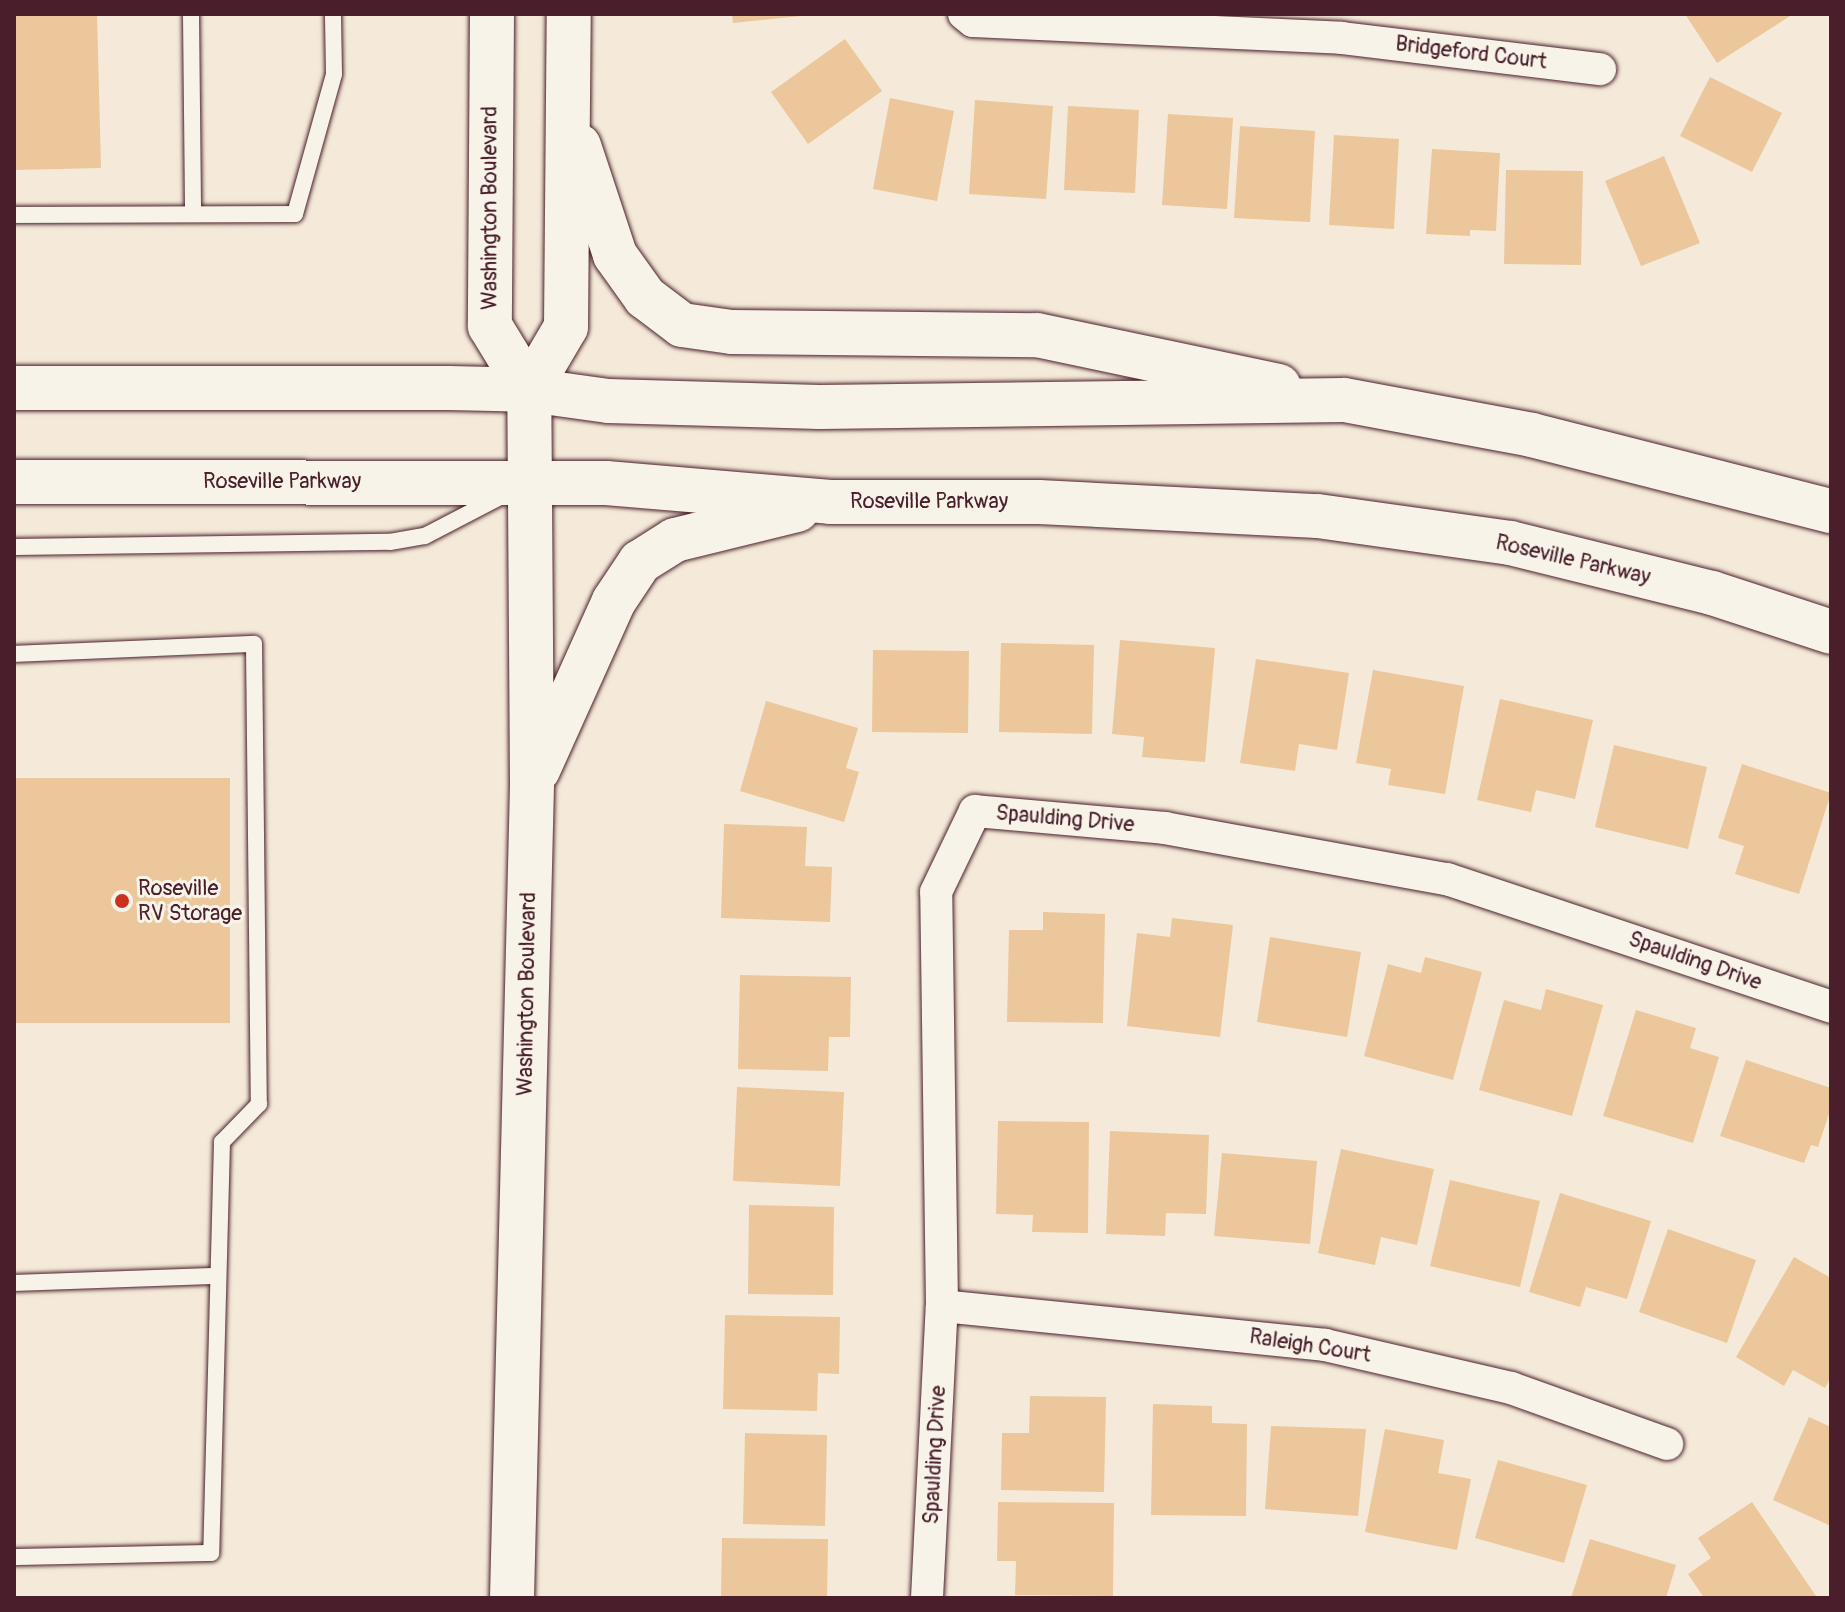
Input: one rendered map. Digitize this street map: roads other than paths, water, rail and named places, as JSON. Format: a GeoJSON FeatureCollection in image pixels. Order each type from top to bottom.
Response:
{"type":"FeatureCollection","features":[{"type":"Feature","properties":{"kind":"main road","name":"Washington Boulevard"},"geometry":{"type":"LineString","coordinates":[[492,14],[490,326],[529,390],[532,783],[512,1598]]}},
{"type":"Feature","properties":{"kind":"main road"},"geometry":{"type":"LineString","coordinates":[[529,390],[566,327],[569,14]]}},
{"type":"Feature","properties":{"kind":"main road"},"geometry":{"type":"LineString","coordinates":[[568,111],[615,255],[645,297],[682,325],[732,332],[1037,335],[1344,400],[1532,435],[1831,511]]}},
{"type":"Feature","properties":{"kind":"main road"},"geometry":{"type":"LineString","coordinates":[[14,388],[529,390],[608,401],[836,407],[1344,400]]}},
{"type":"Feature","properties":{"kind":"main road","name":"Roseville Parkway"},"geometry":{"type":"LineString","coordinates":[[14,482],[606,483],[830,502],[1039,502],[1318,516],[1510,543],[1712,593],[1831,632]]}},
{"type":"Feature","properties":{"kind":"main road"},"geometry":{"type":"LineString","coordinates":[[532,783],[614,601],[640,562],[675,540],[830,502]]}},
{"type":"Feature","properties":{"kind":"street","name":"Bridgeford Court"},"geometry":{"type":"LineString","coordinates":[[964,14],[973,21],[1342,26],[1600,69]]}},
{"type":"Feature","properties":{"kind":"street","name":"Spaulding Drive"},"geometry":{"type":"LineString","coordinates":[[927,1598],[942,1306],[936,892],[975,811],[1165,828],[1447,879],[1831,1007]]}},
{"type":"Feature","properties":{"kind":"street","name":"Raleigh Court"},"geometry":{"type":"LineString","coordinates":[[942,1306],[1325,1345],[1511,1388],[1667,1444]]}},
{"type":"Feature","properties":{"kind":"lane"},"geometry":{"type":"LineString","coordinates":[[191,14],[193,214]]}},
{"type":"Feature","properties":{"kind":"lane"},"geometry":{"type":"LineString","coordinates":[[14,215],[295,214],[334,74],[333,14]]}},
{"type":"Feature","properties":{"kind":"lane"},"geometry":{"type":"LineString","coordinates":[[14,547],[390,542],[425,536],[529,482]]}},
{"type":"Feature","properties":{"kind":"lane"},"geometry":{"type":"LineString","coordinates":[[14,654],[254,644],[259,1104],[222,1142],[211,1553],[14,1557]]}},
{"type":"Feature","properties":{"kind":"lane"},"geometry":{"type":"LineString","coordinates":[[14,1283],[218,1276]]}},
{"type":"Feature","properties":{"kind":"place","name":"Roseville RV Storage"},"geometry":{"type":"Point","coordinates":[122,901]}}]}
